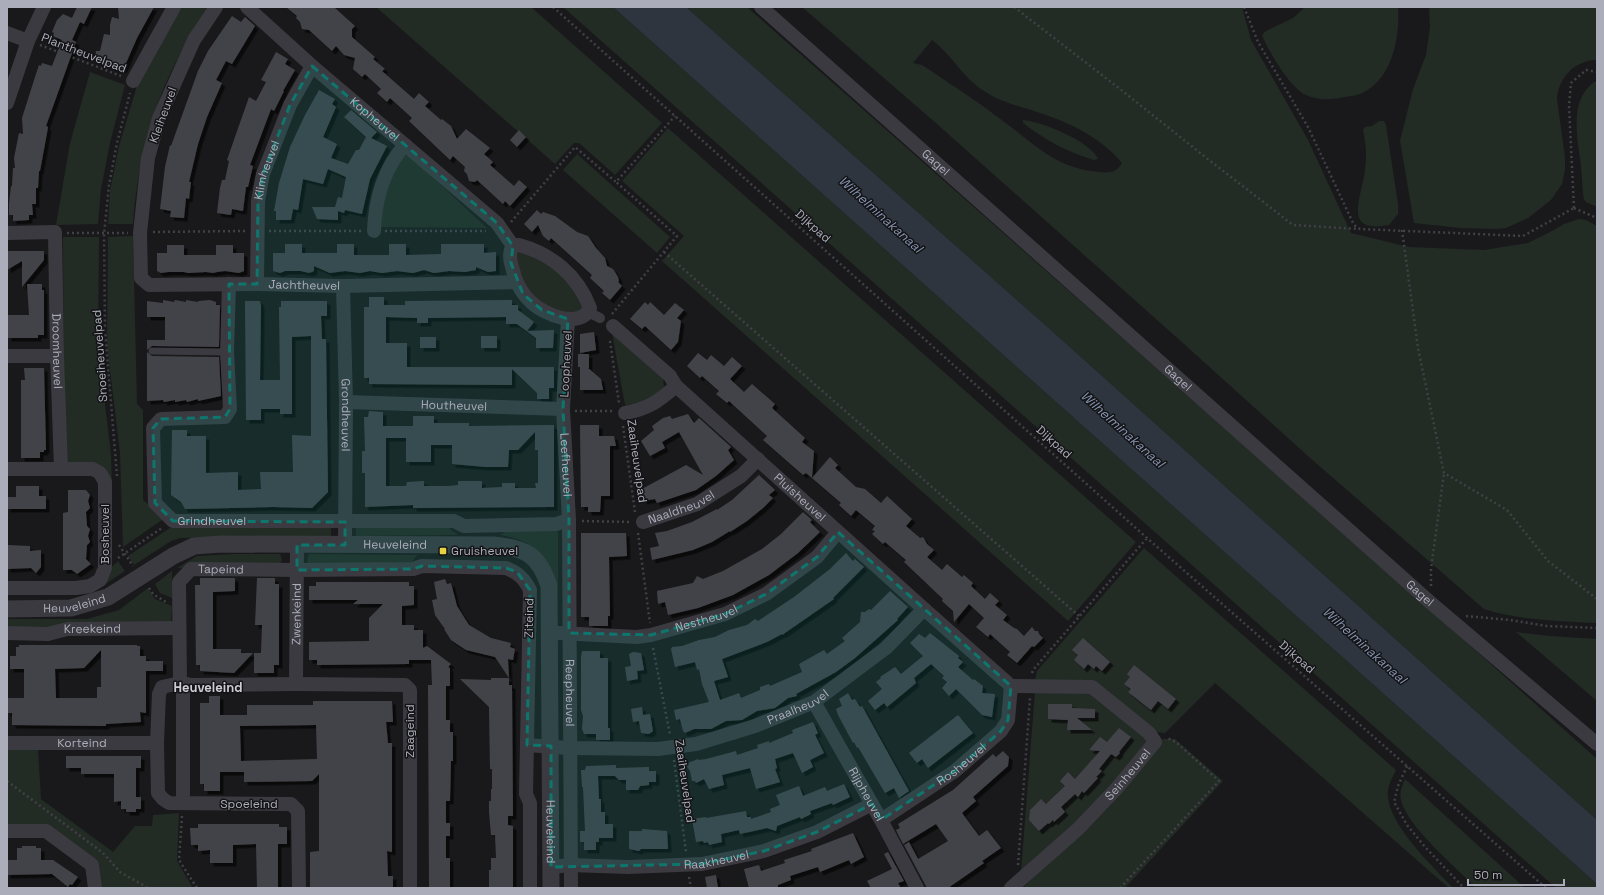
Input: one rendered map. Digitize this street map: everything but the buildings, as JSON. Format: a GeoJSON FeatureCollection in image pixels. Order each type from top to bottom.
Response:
{"type":"FeatureCollection","features":[{"type":"Feature","properties":{"kind":"street"},"geometry":{"type":"LineString","coordinates":[[7,103],[28,41],[44,7]]}},
{"type":"Feature","properties":{"kind":"street"},"geometry":{"type":"LineString","coordinates":[[133,81],[174,7]]}},
{"type":"Feature","properties":{"kind":"street","name":"Kleiheuvel"},"geometry":{"type":"LineString","coordinates":[[140,233],[148,158],[159,118],[194,40],[216,7]]}},
{"type":"Feature","properties":{"kind":"street","name":"Kopheuvel"},"geometry":{"type":"LineString","coordinates":[[247,7],[312,66],[497,223],[513,246]]}},
{"type":"Feature","properties":{"kind":"street","name":"Gagel"},"geometry":{"type":"LineString","coordinates":[[761,7],[1431,603],[1597,744]]}},
{"type":"Feature","properties":{"kind":"street"},"geometry":{"type":"LineString","coordinates":[[7,33],[28,41]]}},
{"type":"Feature","properties":{"kind":"street","name":"Klimheuvel"},"geometry":{"type":"LineString","coordinates":[[256,284],[258,201],[264,174],[290,106],[312,66]]}},
{"type":"Feature","properties":{"kind":"street"},"geometry":{"type":"LineString","coordinates":[[374,231],[374,211],[378,196],[389,169],[398,153],[405,145]]}},
{"type":"Feature","properties":{"kind":"street","name":"Droomheuvel"},"geometry":{"type":"LineString","coordinates":[[7,233],[55,232],[61,469]]}},
{"type":"Feature","properties":{"kind":"street","name":"Jachtheuvel"},"geometry":{"type":"LineString","coordinates":[[140,233],[140,278],[149,285],[256,284],[343,286],[516,282]]}},
{"type":"Feature","properties":{"kind":"street"},"geometry":{"type":"LineString","coordinates":[[519,245],[535,249],[554,261],[572,276],[586,298],[594,315],[568,319],[555,317],[531,303],[516,282],[511,263],[511,250],[513,246],[519,245]]}},
{"type":"Feature","properties":{"kind":"street","name":"Grindheuvel"},"geometry":{"type":"LineString","coordinates":[[229,284],[227,352],[230,409],[225,417],[161,419],[153,428],[155,503],[173,521],[345,522]]}},
{"type":"Feature","properties":{"kind":"street","name":"Grondheuvel"},"geometry":{"type":"LineString","coordinates":[[343,286],[346,402],[345,545]]}},
{"type":"Feature","properties":{"kind":"street","name":"Loopheuvel"},"geometry":{"type":"LineString","coordinates":[[563,409],[568,319]]}},
{"type":"Feature","properties":{"kind":"street","name":"Pluisheuvel"},"geometry":{"type":"LineString","coordinates":[[611,325],[670,376],[676,386],[924,609]]}},
{"type":"Feature","properties":{"kind":"street"},"geometry":{"type":"LineString","coordinates":[[7,356],[57,356]]}},
{"type":"Feature","properties":{"kind":"street"},"geometry":{"type":"LineString","coordinates":[[623,413],[640,410],[654,404],[676,386]]}},
{"type":"Feature","properties":{"kind":"street","name":"Houtheuvel"},"geometry":{"type":"LineString","coordinates":[[346,402],[563,409]]}},
{"type":"Feature","properties":{"kind":"street","name":"Leefheuvel"},"geometry":{"type":"LineString","coordinates":[[563,409],[569,520]]}},
{"type":"Feature","properties":{"kind":"street","name":"Naaldheuvel"},"geometry":{"type":"LineString","coordinates":[[640,522],[696,504],[741,476],[758,459]]}},
{"type":"Feature","properties":{"kind":"street"},"geometry":{"type":"LineString","coordinates":[[7,469],[61,469]]}},
{"type":"Feature","properties":{"kind":"street","name":"Bosheuvel"},"geometry":{"type":"LineString","coordinates":[[7,588],[76,588],[90,586],[100,580],[105,568],[105,482],[100,473],[93,470],[61,469]]}},
{"type":"Feature","properties":{"kind":"street"},"geometry":{"type":"LineString","coordinates":[[345,522],[454,521],[464,526],[556,524],[569,520]]}},
{"type":"Feature","properties":{"kind":"street","name":"Reepheuvel"},"geometry":{"type":"LineString","coordinates":[[569,520],[569,748],[571,888]]}},
{"type":"Feature","properties":{"kind":"street","name":"Nestheuvel"},"geometry":{"type":"LineString","coordinates":[[549,633],[637,637],[651,636],[725,614],[766,594],[817,556],[838,532]]}},
{"type":"Feature","properties":{"kind":"street","name":"Heuveleind"},"geometry":{"type":"LineString","coordinates":[[7,609],[71,608],[108,597],[173,556],[194,546],[221,544],[494,545],[514,547],[534,558],[544,570],[549,586],[551,888]]}},
{"type":"Feature","properties":{"kind":"street","name":"Zwenkeind"},"geometry":{"type":"LineString","coordinates":[[296,684],[297,545]]}},
{"type":"Feature","properties":{"kind":"street","name":"Ziteind"},"geometry":{"type":"LineString","coordinates":[[297,570],[413,569],[422,566],[506,568],[517,572],[526,580],[530,590],[526,794],[530,803],[530,888]]}},
{"type":"Feature","properties":{"kind":"street","name":"Tapeind"},"geometry":{"type":"LineString","coordinates":[[183,803],[183,693],[180,683],[179,582],[191,569],[297,570]]}},
{"type":"Feature","properties":{"kind":"street"},"geometry":{"type":"LineString","coordinates":[[924,609],[1011,686]]}},
{"type":"Feature","properties":{"kind":"street","name":"Praalheuvel"},"geometry":{"type":"LineString","coordinates":[[527,745],[569,748],[658,749],[696,744],[755,726],[814,702],[886,648],[924,609]]}},
{"type":"Feature","properties":{"kind":"street","name":"Kreekeind"},"geometry":{"type":"LineString","coordinates":[[7,634],[48,634],[67,628],[179,628]]}},
{"type":"Feature","properties":{"kind":"street"},"geometry":{"type":"LineString","coordinates":[[157,743],[158,694],[162,687],[180,683]]}},
{"type":"Feature","properties":{"kind":"street","name":"Zaageind"},"geometry":{"type":"LineString","coordinates":[[180,683],[192,685],[405,685],[410,690],[410,888]]}},
{"type":"Feature","properties":{"kind":"street","name":"Seinheuvel"},"geometry":{"type":"LineString","coordinates":[[1011,686],[1092,687],[1149,733],[1155,742],[1117,788],[1078,829],[1015,886]]}},
{"type":"Feature","properties":{"kind":"street","name":"Rosheuvel"},"geometry":{"type":"LineString","coordinates":[[881,820],[955,771],[1001,731],[1008,720],[1011,686]]}},
{"type":"Feature","properties":{"kind":"street","name":"Rijpheuvel"},"geometry":{"type":"LineString","coordinates":[[814,702],[881,820],[917,888]]}},
{"type":"Feature","properties":{"kind":"street","name":"Korteind"},"geometry":{"type":"LineString","coordinates":[[7,743],[157,743]]}},
{"type":"Feature","properties":{"kind":"street","name":"Spoeleind"},"geometry":{"type":"LineString","coordinates":[[157,743],[158,793],[163,800],[169,803],[291,804],[298,811],[299,888]]}},
{"type":"Feature","properties":{"kind":"street","name":"Raakheuvel"},"geometry":{"type":"LineString","coordinates":[[551,867],[628,867],[702,864],[764,851],[817,832],[872,804]]}},
{"type":"Feature","properties":{"kind":"street"},"geometry":{"type":"LineString","coordinates":[[7,832],[46,831],[92,865],[95,888]]}},
{"type":"Feature","properties":{"kind":"lane"},"geometry":{"type":"LineString","coordinates":[[152,351],[227,352]]}},
{"type":"Feature","properties":{"kind":"path","name":"Dijkpad"},"geometry":{"type":"LineString","coordinates":[[553,7],[1147,538],[1546,888]]}},
{"type":"Feature","properties":{"kind":"path"},"geometry":{"type":"LineString","coordinates":[[1014,7],[1120,88],[1293,225],[1523,236],[1574,208]]}},
{"type":"Feature","properties":{"kind":"path"},"geometry":{"type":"LineString","coordinates":[[1244,7],[1258,42],[1308,127],[1354,225],[1360,229]]}},
{"type":"Feature","properties":{"kind":"path","name":"Plantheuvelpad"},"geometry":{"type":"LineString","coordinates":[[28,41],[133,81]]}},
{"type":"Feature","properties":{"kind":"path"},"geometry":{"type":"LineString","coordinates":[[1574,208],[1569,106],[1572,83],[1586,70],[1597,72]]}},
{"type":"Feature","properties":{"kind":"path","name":"Snoeiheuvelpad"},"geometry":{"type":"LineString","coordinates":[[117,479],[105,330],[104,234],[109,184],[117,143],[133,81]]}},
{"type":"Feature","properties":{"kind":"path"},"geometry":{"type":"LineString","coordinates":[[611,325],[677,236],[616,182]]}},
{"type":"Feature","properties":{"kind":"path"},"geometry":{"type":"LineString","coordinates":[[1574,208],[1597,218]]}},
{"type":"Feature","properties":{"kind":"path"},"geometry":{"type":"LineString","coordinates":[[1402,230],[1418,348],[1444,473],[1431,569],[1431,603]]}},
{"type":"Feature","properties":{"kind":"path"},"geometry":{"type":"LineString","coordinates":[[664,252],[1079,616]]}},
{"type":"Feature","properties":{"kind":"path","name":"Zaaiheuvelpad"},"geometry":{"type":"LineString","coordinates":[[611,325],[640,522],[651,636],[672,747],[691,888]]}},
{"type":"Feature","properties":{"kind":"path"},"geometry":{"type":"LineString","coordinates":[[563,409],[623,413]]}},
{"type":"Feature","properties":{"kind":"path"},"geometry":{"type":"LineString","coordinates":[[1444,473],[1507,510],[1548,561],[1597,599]]}},
{"type":"Feature","properties":{"kind":"path","name":"Naaldheuvel"},"geometry":{"type":"LineString","coordinates":[[569,520],[640,522]]}},
{"type":"Feature","properties":{"kind":"path"},"geometry":{"type":"LineString","coordinates":[[105,568],[173,521]]}},
{"type":"Feature","properties":{"kind":"path"},"geometry":{"type":"LineString","coordinates":[[119,538],[119,545],[124,554],[153,594],[166,602],[179,603]]}},
{"type":"Feature","properties":{"kind":"path"},"geometry":{"type":"LineString","coordinates":[[1445,615],[1510,620],[1547,626],[1597,628]]}},
{"type":"Feature","properties":{"kind":"path"},"geometry":{"type":"LineString","coordinates":[[1120,888],[1219,781],[1176,742],[1162,736],[1155,742]]}},
{"type":"Feature","properties":{"kind":"path"},"geometry":{"type":"LineString","coordinates":[[1407,766],[1398,786],[1394,802],[1407,826],[1464,888]]}},
{"type":"Feature","properties":{"kind":"path"},"geometry":{"type":"LineString","coordinates":[[7,781],[103,853],[120,872],[148,888]]}},
{"type":"Feature","properties":{"kind":"path"},"geometry":{"type":"LineString","coordinates":[[183,803],[180,860],[197,888]]}},
{"type":"Feature","properties":{"kind":"highlighted area"},"geometry":{"type":"Polygon","coordinates":[[[312,66],[497,223],[513,246],[511,263],[523,294],[542,310],[568,319],[563,409],[569,520],[569,633],[651,635],[725,614],[766,594],[817,557],[838,532],[1011,686],[1008,720],[1001,731],[955,771],[881,820],[872,804],[817,832],[764,851],[702,864],[551,867],[551,746],[527,745],[530,590],[517,572],[506,568],[422,566],[413,569],[297,570],[297,545],[345,545],[345,522],[173,521],[155,503],[153,428],[161,419],[225,417],[230,409],[229,284],[257,284],[258,201],[263,174],[290,105],[312,66]]]}},
{"type":"Feature","properties":{"kind":"shaded area"},"geometry":{"type":"Polygon","coordinates":[[[178,7],[207,7],[177,60],[157,105],[141,164],[133,224],[108,224],[110,191],[119,146],[139,79],[178,7]]]}},
{"type":"Feature","properties":{"kind":"shaded area"},"geometry":{"type":"Polygon","coordinates":[[[376,7],[531,7],[662,123],[615,175],[579,143],[574,143],[555,164],[376,7]]]}},
{"type":"Feature","properties":{"kind":"shaded area"},"geometry":{"type":"Polygon","coordinates":[[[563,7],[613,7],[1597,884],[1597,888],[1556,888],[563,7]]]}},
{"type":"Feature","properties":{"kind":"shaded area"},"geometry":{"type":"Polygon","coordinates":[[[686,7],[747,7],[1399,582],[1597,759],[1597,820],[1052,331],[686,7]]]}},
{"type":"Feature","properties":{"kind":"shaded area"},"geometry":{"type":"Polygon","coordinates":[[[802,7],[1242,7],[1251,40],[1308,140],[1351,233],[1409,247],[1484,250],[1528,243],[1564,224],[1579,219],[1586,220],[1597,226],[1597,623],[1525,618],[1510,616],[1484,609],[1309,457],[937,124],[802,7]],[[932,40],[913,63],[922,65],[968,96],[1036,147],[1070,166],[1083,170],[1112,172],[1115,171],[1122,163],[1097,140],[1067,123],[1006,102],[984,91],[970,80],[932,40]]]}},
{"type":"Feature","properties":{"kind":"shaded area"},"geometry":{"type":"Polygon","coordinates":[[[1305,7],[1398,7],[1398,30],[1393,54],[1383,75],[1375,84],[1360,94],[1326,99],[1304,94],[1292,84],[1274,59],[1262,35],[1266,31],[1293,18],[1305,7]]]}},
{"type":"Feature","properties":{"kind":"shaded area"},"geometry":{"type":"Polygon","coordinates":[[[1429,7],[1597,7],[1597,60],[1582,63],[1575,67],[1564,77],[1558,91],[1557,99],[1565,157],[1565,170],[1562,184],[1551,200],[1528,218],[1506,228],[1461,228],[1414,223],[1400,141],[1413,89],[1426,55],[1430,27],[1429,7]]]}},
{"type":"Feature","properties":{"kind":"shaded area"},"geometry":{"type":"Polygon","coordinates":[[[90,72],[125,85],[110,143],[101,189],[98,224],[56,225],[70,143],[90,72]]]}},
{"type":"Feature","properties":{"kind":"shaded area"},"geometry":{"type":"Polygon","coordinates":[[[1594,82],[1597,82],[1597,207],[1584,200],[1577,133],[1578,110],[1581,99],[1586,90],[1594,82]]]}},
{"type":"Feature","properties":{"kind":"shaded area"},"geometry":{"type":"Polygon","coordinates":[[[1023,120],[1042,124],[1064,133],[1084,145],[1098,158],[1094,160],[1057,145],[1031,129],[1023,123],[1023,120]]]}},
{"type":"Feature","properties":{"kind":"shaded area"},"geometry":{"type":"Polygon","coordinates":[[[1379,121],[1384,121],[1386,125],[1398,204],[1398,214],[1389,225],[1374,226],[1365,224],[1360,219],[1358,211],[1366,160],[1363,130],[1365,127],[1372,126],[1379,121]]]}},
{"type":"Feature","properties":{"kind":"shaded area"},"geometry":{"type":"Polygon","coordinates":[[[668,128],[1136,542],[1068,621],[662,261],[684,236],[622,181],[668,128]]]}},
{"type":"Feature","properties":{"kind":"shaded area"},"geometry":{"type":"Polygon","coordinates":[[[577,154],[670,237],[657,253],[563,170],[577,154]]]}},
{"type":"Feature","properties":{"kind":"shaded area"},"geometry":{"type":"Polygon","coordinates":[[[402,156],[410,156],[487,228],[382,227],[377,223],[382,197],[402,156]]]}},
{"type":"Feature","properties":{"kind":"shaded area"},"geometry":{"type":"Polygon","coordinates":[[[133,236],[137,404],[143,410],[143,500],[165,518],[123,547],[120,453],[107,345],[108,237],[133,236]]]}},
{"type":"Feature","properties":{"kind":"shaded area"},"geometry":{"type":"Polygon","coordinates":[[[63,237],[99,237],[98,346],[111,454],[112,488],[103,471],[66,465],[64,455],[63,237]]]}},
{"type":"Feature","properties":{"kind":"shaded area"},"geometry":{"type":"Polygon","coordinates":[[[522,248],[568,279],[585,308],[578,312],[567,312],[549,306],[536,297],[526,285],[518,269],[516,253],[522,248]]]}},
{"type":"Feature","properties":{"kind":"shaded area"},"geometry":{"type":"Polygon","coordinates":[[[612,333],[663,379],[664,387],[661,391],[640,404],[625,405],[612,333]]]}},
{"type":"Feature","properties":{"kind":"shaded area"},"geometry":{"type":"Polygon","coordinates":[[[173,526],[331,527],[331,536],[180,538],[171,541],[134,565],[128,556],[173,526]]]}},
{"type":"Feature","properties":{"kind":"shaded area"},"geometry":{"type":"Polygon","coordinates":[[[446,526],[458,535],[356,536],[356,527],[446,526]]]}},
{"type":"Feature","properties":{"kind":"shaded area"},"geometry":{"type":"Polygon","coordinates":[[[511,528],[556,529],[558,533],[558,587],[549,567],[538,552],[522,541],[500,535],[511,528]]]}},
{"type":"Feature","properties":{"kind":"shaded area"},"geometry":{"type":"Polygon","coordinates":[[[1144,548],[1396,770],[1388,790],[1389,802],[1394,816],[1412,843],[1453,888],[1449,888],[1215,683],[1165,733],[1154,732],[1095,684],[1035,681],[1037,671],[1144,548]]]}},
{"type":"Feature","properties":{"kind":"shaded area"},"geometry":{"type":"Polygon","coordinates":[[[280,554],[282,560],[279,566],[177,568],[197,556],[280,554]]]}},
{"type":"Feature","properties":{"kind":"shaded area"},"geometry":{"type":"Polygon","coordinates":[[[309,554],[417,555],[409,566],[306,566],[309,554]]]}},
{"type":"Feature","properties":{"kind":"shaded area"},"geometry":{"type":"Polygon","coordinates":[[[118,561],[125,571],[104,585],[110,569],[118,561]]]}},
{"type":"Feature","properties":{"kind":"shaded area"},"geometry":{"type":"Polygon","coordinates":[[[172,571],[172,598],[160,593],[155,584],[172,571]]]}},
{"type":"Feature","properties":{"kind":"shaded area"},"geometry":{"type":"Polygon","coordinates":[[[148,588],[155,599],[172,606],[171,623],[65,622],[49,629],[7,629],[7,619],[87,619],[119,610],[148,588]]]}},
{"type":"Feature","properties":{"kind":"shaded area"},"geometry":{"type":"Polygon","coordinates":[[[1516,632],[1597,639],[1597,701],[1516,632]]]}},
{"type":"Feature","properties":{"kind":"shaded area"},"geometry":{"type":"Polygon","coordinates":[[[1035,691],[1091,694],[1145,735],[1147,745],[1099,802],[1021,872],[1035,691]]]}},
{"type":"Feature","properties":{"kind":"shaded area"},"geometry":{"type":"Polygon","coordinates":[[[1163,739],[1175,739],[1223,781],[1125,888],[1023,888],[1142,767],[1163,739]]]}},
{"type":"Feature","properties":{"kind":"shaded area"},"geometry":{"type":"Polygon","coordinates":[[[7,749],[38,750],[41,799],[113,852],[135,826],[152,826],[153,815],[179,813],[177,861],[193,888],[100,888],[99,864],[48,827],[7,825],[7,749]]]}},
{"type":"Feature","properties":{"kind":"shaded area"},"geometry":{"type":"Polygon","coordinates":[[[1405,779],[1525,888],[1476,888],[1433,846],[1405,811],[1400,794],[1405,779]]]}},
{"type":"Feature","properties":{"kind":"water","name":"Wilhelminakanaal"},"geometry":{"type":"Polygon","coordinates":[[[613,7],[686,7],[1052,331],[1597,820],[1597,884],[613,7]]]}},
{"type":"Feature","properties":{"kind":"place","name":"Gruisheuvel"},"geometry":{"type":"Point","coordinates":[443,551]}},
{"type":"Feature","properties":{"kind":"district","name":"Heuveleind"},"geometry":{"type":"Point","coordinates":[208,687]}}]}
